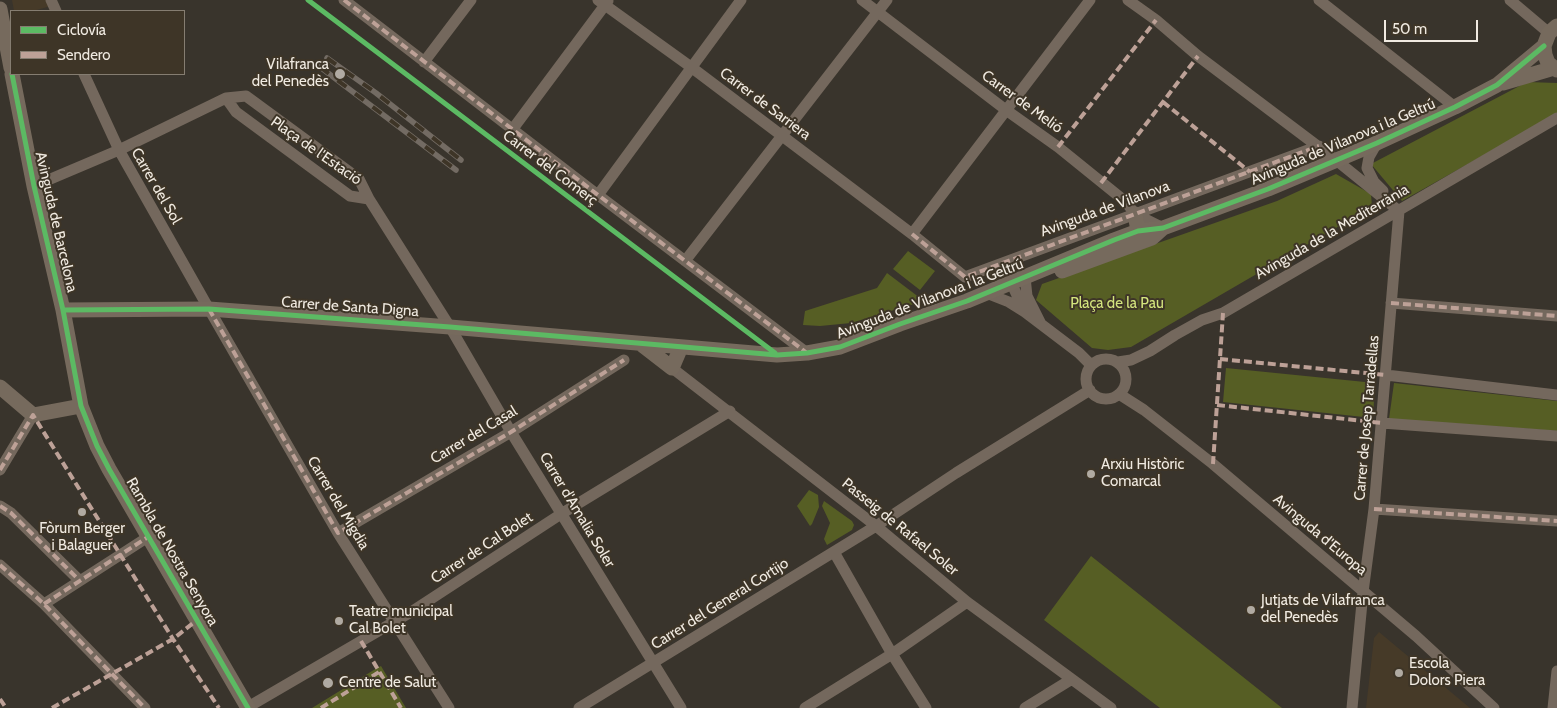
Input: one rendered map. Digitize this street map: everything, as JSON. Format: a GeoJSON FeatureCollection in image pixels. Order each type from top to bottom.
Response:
{"type":"FeatureCollection","features":[{"type":"Feature","properties":{"kind":"street","name":"Carrer del Comerç"},"geometry":{"type":"LineString","coordinates":[[344,0],[512,130],[807,353]]}},
{"type":"Feature","properties":{"kind":"street"},"geometry":{"type":"LineString","coordinates":[[424,62],[471,0]]}},
{"type":"Feature","properties":{"kind":"street"},"geometry":{"type":"LineString","coordinates":[[598,195],[741,0]]}},
{"type":"Feature","properties":{"kind":"street","name":"Carrer de Melió"},"geometry":{"type":"LineString","coordinates":[[862,0],[1006,110],[1058,147],[1126,202],[1135,214],[1163,228]]}},
{"type":"Feature","properties":{"kind":"street"},"geometry":{"type":"LineString","coordinates":[[685,261],[887,0]]}},
{"type":"Feature","properties":{"kind":"street"},"geometry":{"type":"LineString","coordinates":[[912,234],[1090,0]]}},
{"type":"Feature","properties":{"kind":"street"},"geometry":{"type":"LineString","coordinates":[[1128,0],[1156,20],[1198,56],[1401,210]]}},
{"type":"Feature","properties":{"kind":"street"},"geometry":{"type":"LineString","coordinates":[[1318,0],[1455,108]]}},
{"type":"Feature","properties":{"kind":"street"},"geometry":{"type":"LineString","coordinates":[[1510,0],[1550,35],[1544,55],[1548,62],[1556,69]]}},
{"type":"Feature","properties":{"kind":"street"},"geometry":{"type":"LineString","coordinates":[[512,130],[604,2]]}},
{"type":"Feature","properties":{"kind":"street","name":"Carrer de Sarriera"},"geometry":{"type":"LineString","coordinates":[[604,2],[912,234]]}},
{"type":"Feature","properties":{"kind":"street"},"geometry":{"type":"LineString","coordinates":[[0,9],[10,63]]}},
{"type":"Feature","properties":{"kind":"street","name":"Avinguda de Vilanova i la Geltrú"},"geometry":{"type":"LineString","coordinates":[[1497,85],[1550,35]]}},
{"type":"Feature","properties":{"kind":"street","name":"Avinguda de Vilanova i la Geltrú"},"geometry":{"type":"LineString","coordinates":[[636,342],[777,354],[807,353],[840,347],[1129,240],[1138,231],[1163,228],[1268,189],[1455,108],[1497,85],[1556,69]]}},
{"type":"Feature","properties":{"kind":"street","name":"Avinguda de Barcelona"},"geometry":{"type":"LineString","coordinates":[[12,75],[34,186],[63,310],[81,406]]}},
{"type":"Feature","properties":{"kind":"street","name":"Carrer del Sol"},"geometry":{"type":"LineString","coordinates":[[84,75],[118,150],[209,309]]}},
{"type":"Feature","properties":{"kind":"street","name":"Plaça de l'Estació"},"geometry":{"type":"LineString","coordinates":[[246,96],[273,115],[360,179],[368,199],[350,196],[236,112],[226,98],[246,96]]}},
{"type":"Feature","properties":{"kind":"street"},"geometry":{"type":"LineString","coordinates":[[34,186],[118,150],[226,98]]}},
{"type":"Feature","properties":{"kind":"street","name":"Avinguda de la Mediterrània"},"geometry":{"type":"LineString","coordinates":[[1118,362],[1131,360],[1150,352],[1174,335],[1202,320],[1223,313],[1557,118]]}},
{"type":"Feature","properties":{"kind":"street"},"geometry":{"type":"LineString","coordinates":[[1377,143],[1369,158],[1367,168],[1374,182],[1401,210]]}},
{"type":"Feature","properties":{"kind":"street","name":"Avinguda de Vilanova"},"geometry":{"type":"LineString","coordinates":[[912,234],[965,277],[1319,146]]}},
{"type":"Feature","properties":{"kind":"street","name":"Carrer d'Amalia Soler"},"geometry":{"type":"LineString","coordinates":[[368,199],[450,327],[511,432],[681,708]]}},
{"type":"Feature","properties":{"kind":"street","name":"Carrer de Josep Tarradellas"},"geometry":{"type":"LineString","coordinates":[[1352,708],[1363,592],[1374,509],[1391,303],[1401,210]]}},
{"type":"Feature","properties":{"kind":"street"},"geometry":{"type":"LineString","coordinates":[[1135,214],[1138,231]]}},
{"type":"Feature","properties":{"kind":"street","name":"Avinguda de Vilanova i la Geltrú"},"geometry":{"type":"LineString","coordinates":[[1024,279],[1045,277],[1152,238],[1163,228]]}},
{"type":"Feature","properties":{"kind":"street"},"geometry":{"type":"LineString","coordinates":[[1024,279],[1025,312]]}},
{"type":"Feature","properties":{"kind":"street"},"geometry":{"type":"LineString","coordinates":[[1024,279],[1027,296],[1040,324]]}},
{"type":"Feature","properties":{"kind":"street"},"geometry":{"type":"LineString","coordinates":[[986,293],[1010,302],[1025,312],[1079,353],[1091,365]]}},
{"type":"Feature","properties":{"kind":"street"},"geometry":{"type":"LineString","coordinates":[[1391,303],[1557,316]]}},
{"type":"Feature","properties":{"kind":"street","name":"Carrer de Santa Digna"},"geometry":{"type":"LineString","coordinates":[[63,310],[209,309],[636,342]]}},
{"type":"Feature","properties":{"kind":"street","name":"Carrer del Migdia"},"geometry":{"type":"LineString","coordinates":[[209,309],[338,533],[450,708]]}},
{"type":"Feature","properties":{"kind":"street"},"geometry":{"type":"LineString","coordinates":[[636,342],[672,368],[681,347]]}},
{"type":"Feature","properties":{"kind":"street"},"geometry":{"type":"LineString","coordinates":[[1108,358],[1118,362],[1126,375],[1125,387],[1120,394],[1111,398],[1105,399],[1095,395],[1090,390],[1086,381],[1087,372],[1091,365],[1108,358]]}},
{"type":"Feature","properties":{"kind":"street","name":"Carrer del Casal"},"geometry":{"type":"LineString","coordinates":[[338,533],[511,432],[624,360]]}},
{"type":"Feature","properties":{"kind":"street","name":"Passeig de Rafael Soler"},"geometry":{"type":"LineString","coordinates":[[672,368],[730,411],[876,526],[967,602],[1111,708]]}},
{"type":"Feature","properties":{"kind":"street"},"geometry":{"type":"LineString","coordinates":[[1386,375],[1557,396]]}},
{"type":"Feature","properties":{"kind":"street"},"geometry":{"type":"LineString","coordinates":[[0,387],[34,415]]}},
{"type":"Feature","properties":{"kind":"street","name":"Carrer del General Cortijo"},"geometry":{"type":"LineString","coordinates":[[579,708],[876,526],[956,473],[1090,390]]}},
{"type":"Feature","properties":{"kind":"street","name":"Avinguda d'Europa"},"geometry":{"type":"LineString","coordinates":[[1120,394],[1144,410],[1213,464],[1416,636],[1494,708]]}},
{"type":"Feature","properties":{"kind":"street"},"geometry":{"type":"LineString","coordinates":[[0,470],[34,415],[81,406]]}},
{"type":"Feature","properties":{"kind":"street","name":"Rambla de Nostra Senyora"},"geometry":{"type":"LineString","coordinates":[[81,406],[97,446],[109,469],[248,708]]}},
{"type":"Feature","properties":{"kind":"street","name":"Carrer de Cal Bolet"},"geometry":{"type":"LineString","coordinates":[[248,708],[394,622],[561,514],[730,411]]}},
{"type":"Feature","properties":{"kind":"street"},"geometry":{"type":"LineString","coordinates":[[1382,423],[1557,436]]}},
{"type":"Feature","properties":{"kind":"street"},"geometry":{"type":"LineString","coordinates":[[0,506],[11,513],[79,580]]}},
{"type":"Feature","properties":{"kind":"street"},"geometry":{"type":"LineString","coordinates":[[1374,509],[1557,521]]}},
{"type":"Feature","properties":{"kind":"street"},"geometry":{"type":"LineString","coordinates":[[44,604],[148,537]]}},
{"type":"Feature","properties":{"kind":"street"},"geometry":{"type":"LineString","coordinates":[[834,552],[892,654],[926,708]]}},
{"type":"Feature","properties":{"kind":"street"},"geometry":{"type":"LineString","coordinates":[[0,565],[44,604],[144,708]]}},
{"type":"Feature","properties":{"kind":"street"},"geometry":{"type":"LineString","coordinates":[[805,708],[892,654],[967,602]]}},
{"type":"Feature","properties":{"kind":"street"},"geometry":{"type":"LineString","coordinates":[[1553,708],[1557,671]]}},
{"type":"Feature","properties":{"kind":"street"},"geometry":{"type":"LineString","coordinates":[[1024,708],[1072,679]]}},
{"type":"Feature","properties":{"kind":"shaded area"},"geometry":{"type":"Polygon","coordinates":[[[12,0],[48,0],[51,6],[37,10],[14,10],[12,0]]]}},
{"type":"Feature","properties":{"kind":"shaded area","name":"Escola Dolors Piera"},"geometry":{"type":"Polygon","coordinates":[[[1379,632],[1470,708],[1366,708],[1374,638],[1379,632]]]}},
{"type":"Feature","properties":{"kind":"green space"},"geometry":{"type":"Polygon","coordinates":[[[1527,82],[1557,83],[1557,114],[1402,201],[1371,164],[1527,82]]]}},
{"type":"Feature","properties":{"kind":"green space","name":"Plaça de la Pau"},"geometry":{"type":"Polygon","coordinates":[[[1336,174],[1371,194],[1372,207],[1131,347],[1108,350],[1092,348],[1036,300],[1042,284],[1277,201],[1336,174]]]}},
{"type":"Feature","properties":{"kind":"green space"},"geometry":{"type":"Polygon","coordinates":[[[908,251],[935,271],[920,290],[893,269],[908,251]]]}},
{"type":"Feature","properties":{"kind":"green space"},"geometry":{"type":"Polygon","coordinates":[[[887,273],[924,301],[851,323],[820,326],[803,325],[805,311],[877,288],[887,273]]]}},
{"type":"Feature","properties":{"kind":"green space"},"geometry":{"type":"Polygon","coordinates":[[[1226,368],[1375,383],[1373,418],[1223,402],[1226,368]]]}},
{"type":"Feature","properties":{"kind":"green space"},"geometry":{"type":"Polygon","coordinates":[[[1394,383],[1557,401],[1557,431],[1389,419],[1394,383]]]}},
{"type":"Feature","properties":{"kind":"green space"},"geometry":{"type":"Polygon","coordinates":[[[809,490],[818,495],[819,507],[810,526],[797,506],[809,490]]]}},
{"type":"Feature","properties":{"kind":"green space"},"geometry":{"type":"Polygon","coordinates":[[[824,501],[852,521],[854,525],[852,530],[827,545],[824,539],[830,523],[822,506],[824,501]]]}},
{"type":"Feature","properties":{"kind":"green space"},"geometry":{"type":"Polygon","coordinates":[[[1091,556],[1282,708],[1160,708],[1044,620],[1091,556]]]}},
{"type":"Feature","properties":{"kind":"green space"},"geometry":{"type":"Polygon","coordinates":[[[381,666],[406,708],[312,708],[377,668],[381,666]]]}},
{"type":"Feature","properties":{"kind":"railway"},"geometry":{"type":"LineString","coordinates":[[327,58],[376,93],[461,160]]}},
{"type":"Feature","properties":{"kind":"railway"},"geometry":{"type":"LineString","coordinates":[[320,67],[456,170]]}},
{"type":"Feature","properties":{"kind":"marked path"},"geometry":{"type":"LineString","coordinates":[[344,0],[807,353]]}},
{"type":"Feature","properties":{"kind":"marked path"},"geometry":{"type":"LineString","coordinates":[[1058,147],[1156,20]]}},
{"type":"Feature","properties":{"kind":"marked path"},"geometry":{"type":"LineString","coordinates":[[1101,183],[1198,56]]}},
{"type":"Feature","properties":{"kind":"marked path"},"geometry":{"type":"LineString","coordinates":[[1163,102],[1250,172]]}},
{"type":"Feature","properties":{"kind":"marked path"},"geometry":{"type":"LineString","coordinates":[[912,234],[965,277],[1319,146]]}},
{"type":"Feature","properties":{"kind":"marked path"},"geometry":{"type":"LineString","coordinates":[[1391,303],[1557,316]]}},
{"type":"Feature","properties":{"kind":"marked path"},"geometry":{"type":"LineString","coordinates":[[209,309],[338,533],[511,432],[624,360]]}},
{"type":"Feature","properties":{"kind":"marked path"},"geometry":{"type":"LineString","coordinates":[[1213,464],[1223,313]]}},
{"type":"Feature","properties":{"kind":"marked path"},"geometry":{"type":"LineString","coordinates":[[1220,359],[1386,375]]}},
{"type":"Feature","properties":{"kind":"marked path"},"geometry":{"type":"LineString","coordinates":[[1217,405],[1382,423]]}},
{"type":"Feature","properties":{"kind":"marked path"},"geometry":{"type":"LineString","coordinates":[[0,470],[33,415],[173,639],[219,708]]}},
{"type":"Feature","properties":{"kind":"marked path"},"geometry":{"type":"LineString","coordinates":[[0,506],[11,513],[79,580]]}},
{"type":"Feature","properties":{"kind":"marked path"},"geometry":{"type":"LineString","coordinates":[[1374,509],[1557,521]]}},
{"type":"Feature","properties":{"kind":"marked path"},"geometry":{"type":"LineString","coordinates":[[44,604],[148,537]]}},
{"type":"Feature","properties":{"kind":"marked path"},"geometry":{"type":"LineString","coordinates":[[0,565],[44,604],[145,708]]}},
{"type":"Feature","properties":{"kind":"marked path"},"geometry":{"type":"LineString","coordinates":[[52,708],[173,639],[197,620]]}},
{"type":"Feature","properties":{"kind":"marked path"},"geometry":{"type":"LineString","coordinates":[[361,641],[401,708]]}},
{"type":"Feature","properties":{"kind":"marked path"},"geometry":{"type":"LineString","coordinates":[[321,708],[379,672]]}},
{"type":"Feature","properties":{"kind":"marked path"},"geometry":{"type":"LineString","coordinates":[[0,699],[6,708]]}},
{"type":"Feature","properties":{"kind":"cycle path"},"geometry":{"type":"LineString","coordinates":[[308,0],[775,353]]}},
{"type":"Feature","properties":{"kind":"cycle path"},"geometry":{"type":"LineString","coordinates":[[63,310],[209,309],[450,327],[777,355],[807,353],[840,347],[967,301],[1138,231],[1163,228],[1268,189],[1377,143],[1455,107],[1497,85],[1544,46]]}},
{"type":"Feature","properties":{"kind":"cycle path"},"geometry":{"type":"LineString","coordinates":[[12,75],[34,186],[63,310],[81,406],[97,446],[109,469],[248,708]]}},
{"type":"Feature","properties":{"kind":"place","name":"Vilafranca del Penedès"},"geometry":{"type":"Point","coordinates":[340,74]}},
{"type":"Feature","properties":{"kind":"place","name":"Arxiu Històric Comarcal"},"geometry":{"type":"Point","coordinates":[1091,474]}},
{"type":"Feature","properties":{"kind":"place","name":"Fòrum Berger i Balaguer"},"geometry":{"type":"Point","coordinates":[82,512]}},
{"type":"Feature","properties":{"kind":"place","name":"Jutjats de Vilafranca del Penedès"},"geometry":{"type":"Point","coordinates":[1251,610]}},
{"type":"Feature","properties":{"kind":"place","name":"Teatre municipal Cal Bolet"},"geometry":{"type":"Point","coordinates":[339,621]}},
{"type":"Feature","properties":{"kind":"place","name":"Escola Dolors Piera"},"geometry":{"type":"Point","coordinates":[1399,673]}},
{"type":"Feature","properties":{"kind":"place","name":"Centre de Salut"},"geometry":{"type":"Point","coordinates":[328,683]}}]}
